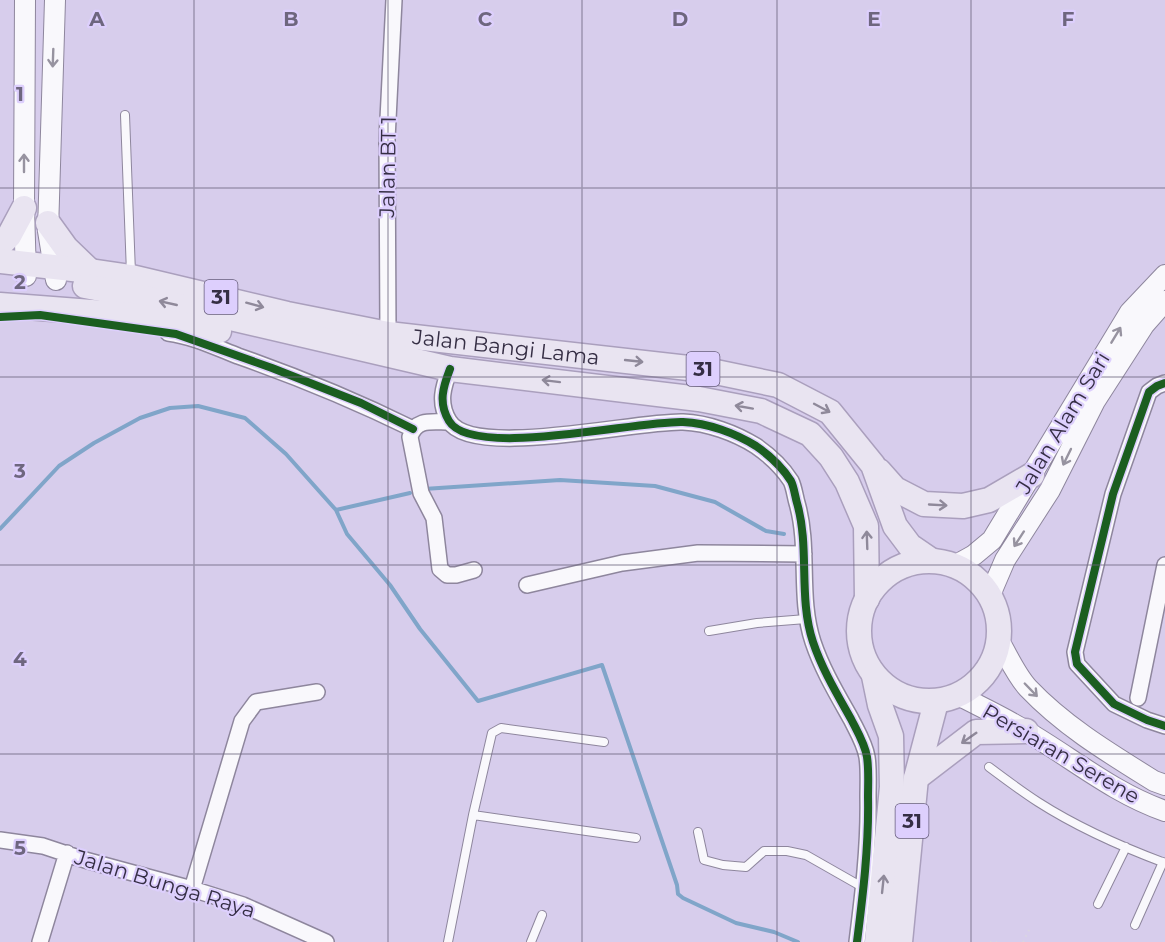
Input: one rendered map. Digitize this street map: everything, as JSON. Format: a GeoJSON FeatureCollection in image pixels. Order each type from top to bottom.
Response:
{"type":"FeatureCollection","features":[{"type":"Feature","properties":{"kind":"main road"},"geometry":{"type":"LineString","coordinates":[[0,245],[9,236],[24,208]]}},
{"type":"Feature","properties":{"kind":"main road"},"geometry":{"type":"LineString","coordinates":[[48,224],[66,248],[90,271]]}},
{"type":"Feature","properties":{"kind":"main road","name":"Jalan Bangi Lama"},"geometry":{"type":"LineString","coordinates":[[0,261],[26,269]]}},
{"type":"Feature","properties":{"kind":"main road","name":"Jalan Bangi Lama"},"geometry":{"type":"LineString","coordinates":[[0,268],[55,273],[132,295],[450,369],[699,399],[761,411],[810,434],[831,457],[842,474],[866,526],[867,599]]}},
{"type":"Feature","properties":{"kind":"main road","name":"Jalan Bangi Lama"},"geometry":{"type":"LineString","coordinates":[[55,273],[90,271],[131,278],[287,314],[388,334],[706,369],[778,385],[830,412],[873,465],[895,526],[910,546],[929,559],[956,565],[975,577],[990,595],[998,617],[999,641],[992,663],[978,682],[936,699],[892,692],[874,676]]}},
{"type":"Feature","properties":{"kind":"main road","name":"Jalan Bangi Lama"},"geometry":{"type":"LineString","coordinates":[[0,305],[131,315],[315,347],[367,349]]}},
{"type":"Feature","properties":{"kind":"main road"},"geometry":{"type":"LineString","coordinates":[[873,465],[895,489],[924,504],[963,506],[989,500],[1032,475]]}},
{"type":"Feature","properties":{"kind":"main road","name":"Jalan Bangi Lama"},"geometry":{"type":"LineString","coordinates":[[877,942],[892,787],[891,736],[880,705],[874,676],[863,656],[858,633],[861,609],[872,588],[889,572],[907,563],[929,559]]}},
{"type":"Feature","properties":{"kind":"main road","name":"31"},"geometry":{"type":"LineString","coordinates":[[900,942],[916,778],[936,699]]}},
{"type":"Feature","properties":{"kind":"main road"},"geometry":{"type":"LineString","coordinates":[[916,778],[976,732],[1026,731]]}},
{"type":"Feature","properties":{"kind":"street"},"geometry":{"type":"LineString","coordinates":[[25,0],[26,269]]}},
{"type":"Feature","properties":{"kind":"street"},"geometry":{"type":"LineString","coordinates":[[55,0],[48,224],[55,273]]}},
{"type":"Feature","properties":{"kind":"street","name":"Jalan BT 1"},"geometry":{"type":"LineString","coordinates":[[388,334],[387,139],[394,0]]}},
{"type":"Feature","properties":{"kind":"street","name":"Jalan Alam Sari"},"geometry":{"type":"LineString","coordinates":[[956,565],[974,555],[992,540],[1130,312],[1165,275]]}},
{"type":"Feature","properties":{"kind":"street","name":"Jalan Alam Sari"},"geometry":{"type":"LineString","coordinates":[[990,595],[1005,560],[1050,490],[1095,400],[1144,325],[1165,301]]}},
{"type":"Feature","properties":{"kind":"street"},"geometry":{"type":"LineString","coordinates":[[0,317],[40,315],[176,334],[361,403],[413,429]]}},
{"type":"Feature","properties":{"kind":"street"},"geometry":{"type":"LineString","coordinates":[[450,369],[441,393],[449,422],[461,432],[500,438],[538,438],[651,423],[684,422],[712,426],[753,445],[771,457],[792,482],[799,510],[804,554],[806,619],[819,659],[867,755],[869,835],[857,942]]}},
{"type":"Feature","properties":{"kind":"street"},"geometry":{"type":"LineString","coordinates":[[1165,383],[1149,392],[1113,494],[1075,652],[1077,664],[1114,704],[1165,726]]}},
{"type":"Feature","properties":{"kind":"street"},"geometry":{"type":"LineString","coordinates":[[449,422],[424,422],[413,429],[410,437],[421,492],[434,518],[440,569],[447,575],[474,570]]}},
{"type":"Feature","properties":{"kind":"street"},"geometry":{"type":"LineString","coordinates":[[527,585],[622,563],[698,553],[804,554]]}},
{"type":"Feature","properties":{"kind":"street"},"geometry":{"type":"LineString","coordinates":[[1138,698],[1165,565]]}},
{"type":"Feature","properties":{"kind":"street","name":"Persiaran Serene"},"geometry":{"type":"LineString","coordinates":[[999,641],[1026,686],[1057,715],[1091,742],[1154,781],[1165,785]]}},
{"type":"Feature","properties":{"kind":"street"},"geometry":{"type":"LineString","coordinates":[[192,889],[242,721],[256,702],[317,692]]}},
{"type":"Feature","properties":{"kind":"street","name":"Persiaran Serene"},"geometry":{"type":"LineString","coordinates":[[936,699],[1026,731],[1076,765],[1147,805],[1165,811]]}},
{"type":"Feature","properties":{"kind":"street","name":"Jalan Bunga Raya"},"geometry":{"type":"LineString","coordinates":[[0,840],[43,846],[192,889],[243,905],[326,942]]}},
{"type":"Feature","properties":{"kind":"street"},"geometry":{"type":"LineString","coordinates":[[40,942],[66,853]]}},
{"type":"Feature","properties":{"kind":"lane"},"geometry":{"type":"LineString","coordinates":[[125,115],[131,278]]}},
{"type":"Feature","properties":{"kind":"lane"},"geometry":{"type":"LineString","coordinates":[[709,631],[757,623],[806,619]]}},
{"type":"Feature","properties":{"kind":"lane"},"geometry":{"type":"LineString","coordinates":[[448,942],[472,815],[492,733],[501,728],[604,742]]}},
{"type":"Feature","properties":{"kind":"lane"},"geometry":{"type":"LineString","coordinates":[[989,767],[1039,803],[1100,835],[1164,862],[1135,925]]}},
{"type":"Feature","properties":{"kind":"lane"},"geometry":{"type":"LineString","coordinates":[[472,815],[636,838]]}},
{"type":"Feature","properties":{"kind":"lane"},"geometry":{"type":"LineString","coordinates":[[698,832],[704,860],[723,865],[746,867],[764,851],[787,851],[806,855],[864,888]]}},
{"type":"Feature","properties":{"kind":"lane"},"geometry":{"type":"LineString","coordinates":[[1098,904],[1126,847]]}},
{"type":"Feature","properties":{"kind":"lane"},"geometry":{"type":"LineString","coordinates":[[531,942],[542,915]]}},
{"type":"Feature","properties":{"kind":"path"},"geometry":{"type":"LineString","coordinates":[[1023,942],[1031,926]]}},
{"type":"Feature","properties":{"kind":"path"},"geometry":{"type":"LineString","coordinates":[[990,942],[997,942]]}},
{"type":"Feature","properties":{"kind":"waterway"},"geometry":{"type":"LineString","coordinates":[[0,529],[59,466],[94,443],[140,418],[170,408],[198,406],[245,418],[286,454],[336,510],[347,534],[390,585],[420,629],[478,701],[602,665],[677,885],[678,894],[736,923],[774,932],[798,942]]}},
{"type":"Feature","properties":{"kind":"waterway"},"geometry":{"type":"LineString","coordinates":[[424,489],[560,480],[655,486],[715,502],[766,531],[784,534]]}},
{"type":"Feature","properties":{"kind":"waterway"},"geometry":{"type":"LineString","coordinates":[[336,510],[410,493]]}},
{"type":"Feature","properties":{"kind":"cycle path"},"geometry":{"type":"LineString","coordinates":[[0,317],[40,315],[176,334],[361,403],[413,429]]}},
{"type":"Feature","properties":{"kind":"cycle path"},"geometry":{"type":"LineString","coordinates":[[450,369],[444,389],[444,408],[449,421],[464,432],[489,437],[522,438],[661,423],[702,424],[730,433],[756,446],[770,457],[791,481],[801,520],[806,608],[813,642],[825,672],[861,738],[867,757],[868,834],[857,942]]}},
{"type":"Feature","properties":{"kind":"cycle path"},"geometry":{"type":"LineString","coordinates":[[1165,383],[1149,392],[1113,494],[1075,652],[1077,664],[1114,704],[1165,726]]}}]}
